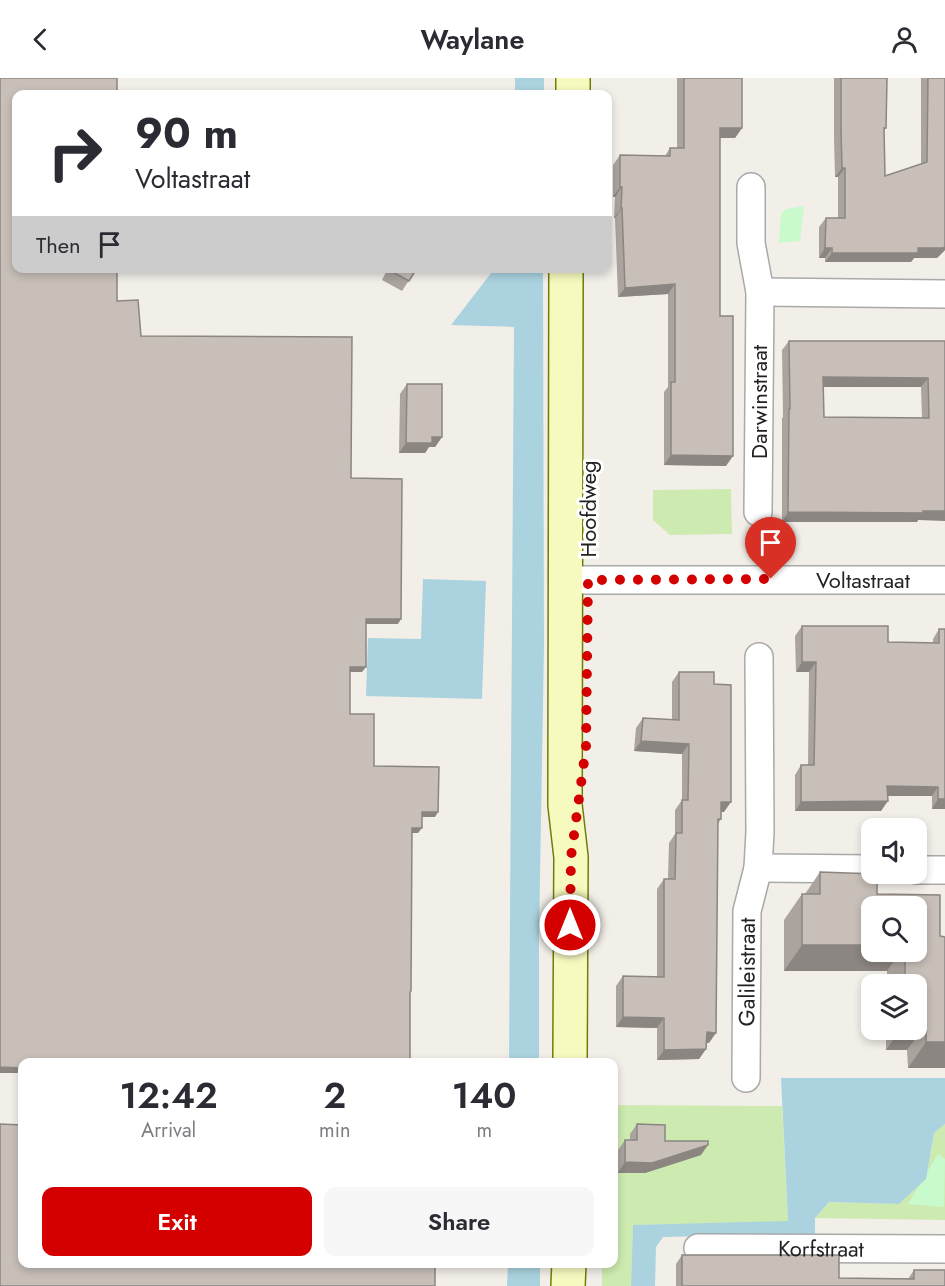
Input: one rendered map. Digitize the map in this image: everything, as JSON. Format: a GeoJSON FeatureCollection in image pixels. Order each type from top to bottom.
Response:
{"type":"FeatureCollection","features":[{"type":"Feature","properties":{"kind":"main road","name":"Hoofdweg"},"geometry":{"type":"LineString","coordinates":[[566,273],[576,580]]}},
{"type":"Feature","properties":{"kind":"main road","name":"Hoofdweg"},"geometry":{"type":"LineString","coordinates":[[570,1058],[571,857],[565,806],[589,336],[583,273]]}},
{"type":"Feature","properties":{"kind":"main road"},"geometry":{"type":"LineString","coordinates":[[568,1268],[568,1286]]}},
{"type":"Feature","properties":{"kind":"street","name":"Darwinstraat"},"geometry":{"type":"LineString","coordinates":[[751,186],[751,243],[760,292],[758,512]]}},
{"type":"Feature","properties":{"kind":"street"},"geometry":{"type":"LineString","coordinates":[[760,292],[945,294]]}},
{"type":"Feature","properties":{"kind":"street","name":"Voltastraat"},"geometry":{"type":"LineString","coordinates":[[576,580],[945,580]]}},
{"type":"Feature","properties":{"kind":"street","name":"Galileistraat"},"geometry":{"type":"LineString","coordinates":[[746,1078],[747,910],[758,868],[760,832],[759,657]]}},
{"type":"Feature","properties":{"kind":"street"},"geometry":{"type":"LineString","coordinates":[[758,868],[861,869]]}},
{"type":"Feature","properties":{"kind":"street"},"geometry":{"type":"LineString","coordinates":[[927,870],[945,870]]}},
{"type":"Feature","properties":{"kind":"street","name":"Korfstraat"},"geometry":{"type":"LineString","coordinates":[[698,1248],[945,1249]]}},
{"type":"Feature","properties":{"kind":"green space"},"geometry":{"type":"Polygon","coordinates":[[[804,206],[800,241],[779,243],[781,214],[786,209],[804,206]]]}},
{"type":"Feature","properties":{"kind":"green space"},"geometry":{"type":"Polygon","coordinates":[[[731,489],[732,534],[670,535],[653,520],[653,490],[731,489]]]}},
{"type":"Feature","properties":{"kind":"green space"},"geometry":{"type":"Polygon","coordinates":[[[618,1105],[782,1106],[788,1222],[633,1225],[631,1286],[602,1286],[602,1268],[618,1268],[618,1105]]]}},
{"type":"Feature","properties":{"kind":"green space"},"geometry":{"type":"Polygon","coordinates":[[[945,1124],[945,1220],[815,1218],[829,1202],[899,1204],[926,1179],[934,1133],[945,1124]]]}},
{"type":"Feature","properties":{"kind":"green space"},"geometry":{"type":"Polygon","coordinates":[[[938,1154],[945,1159],[944,1207],[908,1204],[938,1154]]]}},
{"type":"Feature","properties":{"kind":"water"},"geometry":{"type":"Polygon","coordinates":[[[515,78],[544,78],[544,90],[515,90],[515,78]]]}},
{"type":"Feature","properties":{"kind":"water"},"geometry":{"type":"Polygon","coordinates":[[[491,273],[543,273],[544,647],[539,1058],[509,1058],[514,327],[451,325],[491,273]]]}},
{"type":"Feature","properties":{"kind":"water"},"geometry":{"type":"Polygon","coordinates":[[[423,579],[486,581],[482,699],[366,696],[368,638],[421,639],[423,579]]]}},
{"type":"Feature","properties":{"kind":"water"},"geometry":{"type":"Polygon","coordinates":[[[781,1078],[945,1078],[945,1124],[934,1133],[926,1179],[899,1204],[829,1202],[815,1218],[815,1234],[663,1237],[656,1247],[655,1286],[631,1286],[633,1225],[788,1221],[781,1078]]]}},
{"type":"Feature","properties":{"kind":"water"},"geometry":{"type":"Polygon","coordinates":[[[508,1268],[540,1268],[540,1286],[507,1286],[508,1268]]]}},
{"type":"Feature","properties":{"kind":"building"},"geometry":{"type":"Polygon","coordinates":[[[0,78],[117,78],[117,90],[12,90],[12,273],[117,273],[117,301],[138,300],[141,336],[352,337],[351,478],[402,479],[401,619],[366,619],[366,667],[350,667],[350,714],[374,714],[374,766],[439,767],[438,812],[422,812],[422,828],[412,828],[410,1058],[18,1058],[18,1068],[0,1067],[0,78]]]}},
{"type":"Feature","properties":{"kind":"building"},"geometry":{"type":"Polygon","coordinates":[[[684,78],[742,78],[742,128],[720,128],[720,316],[733,316],[733,456],[671,455],[671,382],[675,382],[675,284],[625,288],[620,155],[670,156],[670,148],[684,148],[684,78]]]}},
{"type":"Feature","properties":{"kind":"building"},"geometry":{"type":"Polygon","coordinates":[[[841,78],[887,78],[886,128],[884,128],[885,176],[927,162],[928,78],[945,78],[945,247],[918,248],[918,253],[832,253],[832,248],[825,248],[826,218],[845,218],[841,78]]]}},
{"type":"Feature","properties":{"kind":"building"},"geometry":{"type":"Polygon","coordinates":[[[394,273],[414,273],[409,281],[394,273]]]}},
{"type":"Feature","properties":{"kind":"building"},"geometry":{"type":"Polygon","coordinates":[[[789,341],[945,341],[945,511],[923,511],[923,513],[788,512],[789,341]],[[823,377],[824,417],[929,418],[928,378],[823,377]]]}},
{"type":"Feature","properties":{"kind":"building"},"geometry":{"type":"Polygon","coordinates":[[[407,384],[442,384],[442,437],[432,437],[432,443],[406,443],[407,384]]]}},
{"type":"Feature","properties":{"kind":"building"},"geometry":{"type":"Polygon","coordinates":[[[802,626],[888,626],[888,642],[939,643],[939,629],[945,629],[945,799],[938,799],[938,787],[887,786],[888,801],[801,802],[801,765],[814,765],[816,662],[802,662],[802,626]]]}},
{"type":"Feature","properties":{"kind":"building"},"geometry":{"type":"Polygon","coordinates":[[[679,672],[714,672],[714,684],[731,685],[731,802],[721,802],[721,819],[718,819],[716,1033],[707,1032],[706,1049],[664,1050],[664,1018],[623,1017],[623,976],[664,977],[664,879],[675,879],[676,833],[682,833],[682,800],[688,800],[689,744],[641,741],[643,718],[679,720],[679,672]]]}},
{"type":"Feature","properties":{"kind":"building"},"geometry":{"type":"Polygon","coordinates":[[[820,872],[861,873],[861,884],[877,884],[877,894],[940,895],[940,936],[945,937],[945,1042],[926,1042],[927,974],[905,974],[905,962],[927,962],[927,896],[861,896],[861,945],[802,945],[802,894],[820,894],[820,872]]]}},
{"type":"Feature","properties":{"kind":"building"},"geometry":{"type":"Polygon","coordinates":[[[0,1124],[18,1125],[18,1268],[435,1268],[435,1286],[0,1286],[0,1124]]]}},
{"type":"Feature","properties":{"kind":"building"},"geometry":{"type":"Polygon","coordinates":[[[637,1124],[665,1125],[665,1141],[708,1141],[708,1145],[652,1163],[625,1162],[625,1140],[637,1140],[637,1124]]]}},
{"type":"Feature","properties":{"kind":"building"},"geometry":{"type":"Polygon","coordinates":[[[682,1255],[839,1255],[839,1278],[914,1279],[914,1270],[945,1270],[945,1286],[682,1286],[682,1255]]]}},
{"type":"Feature","properties":{"kind":"route"},"geometry":{"type":"LineString","coordinates":[[570,925],[571,857],[585,763],[587,730],[588,580],[771,579]]}}]}
